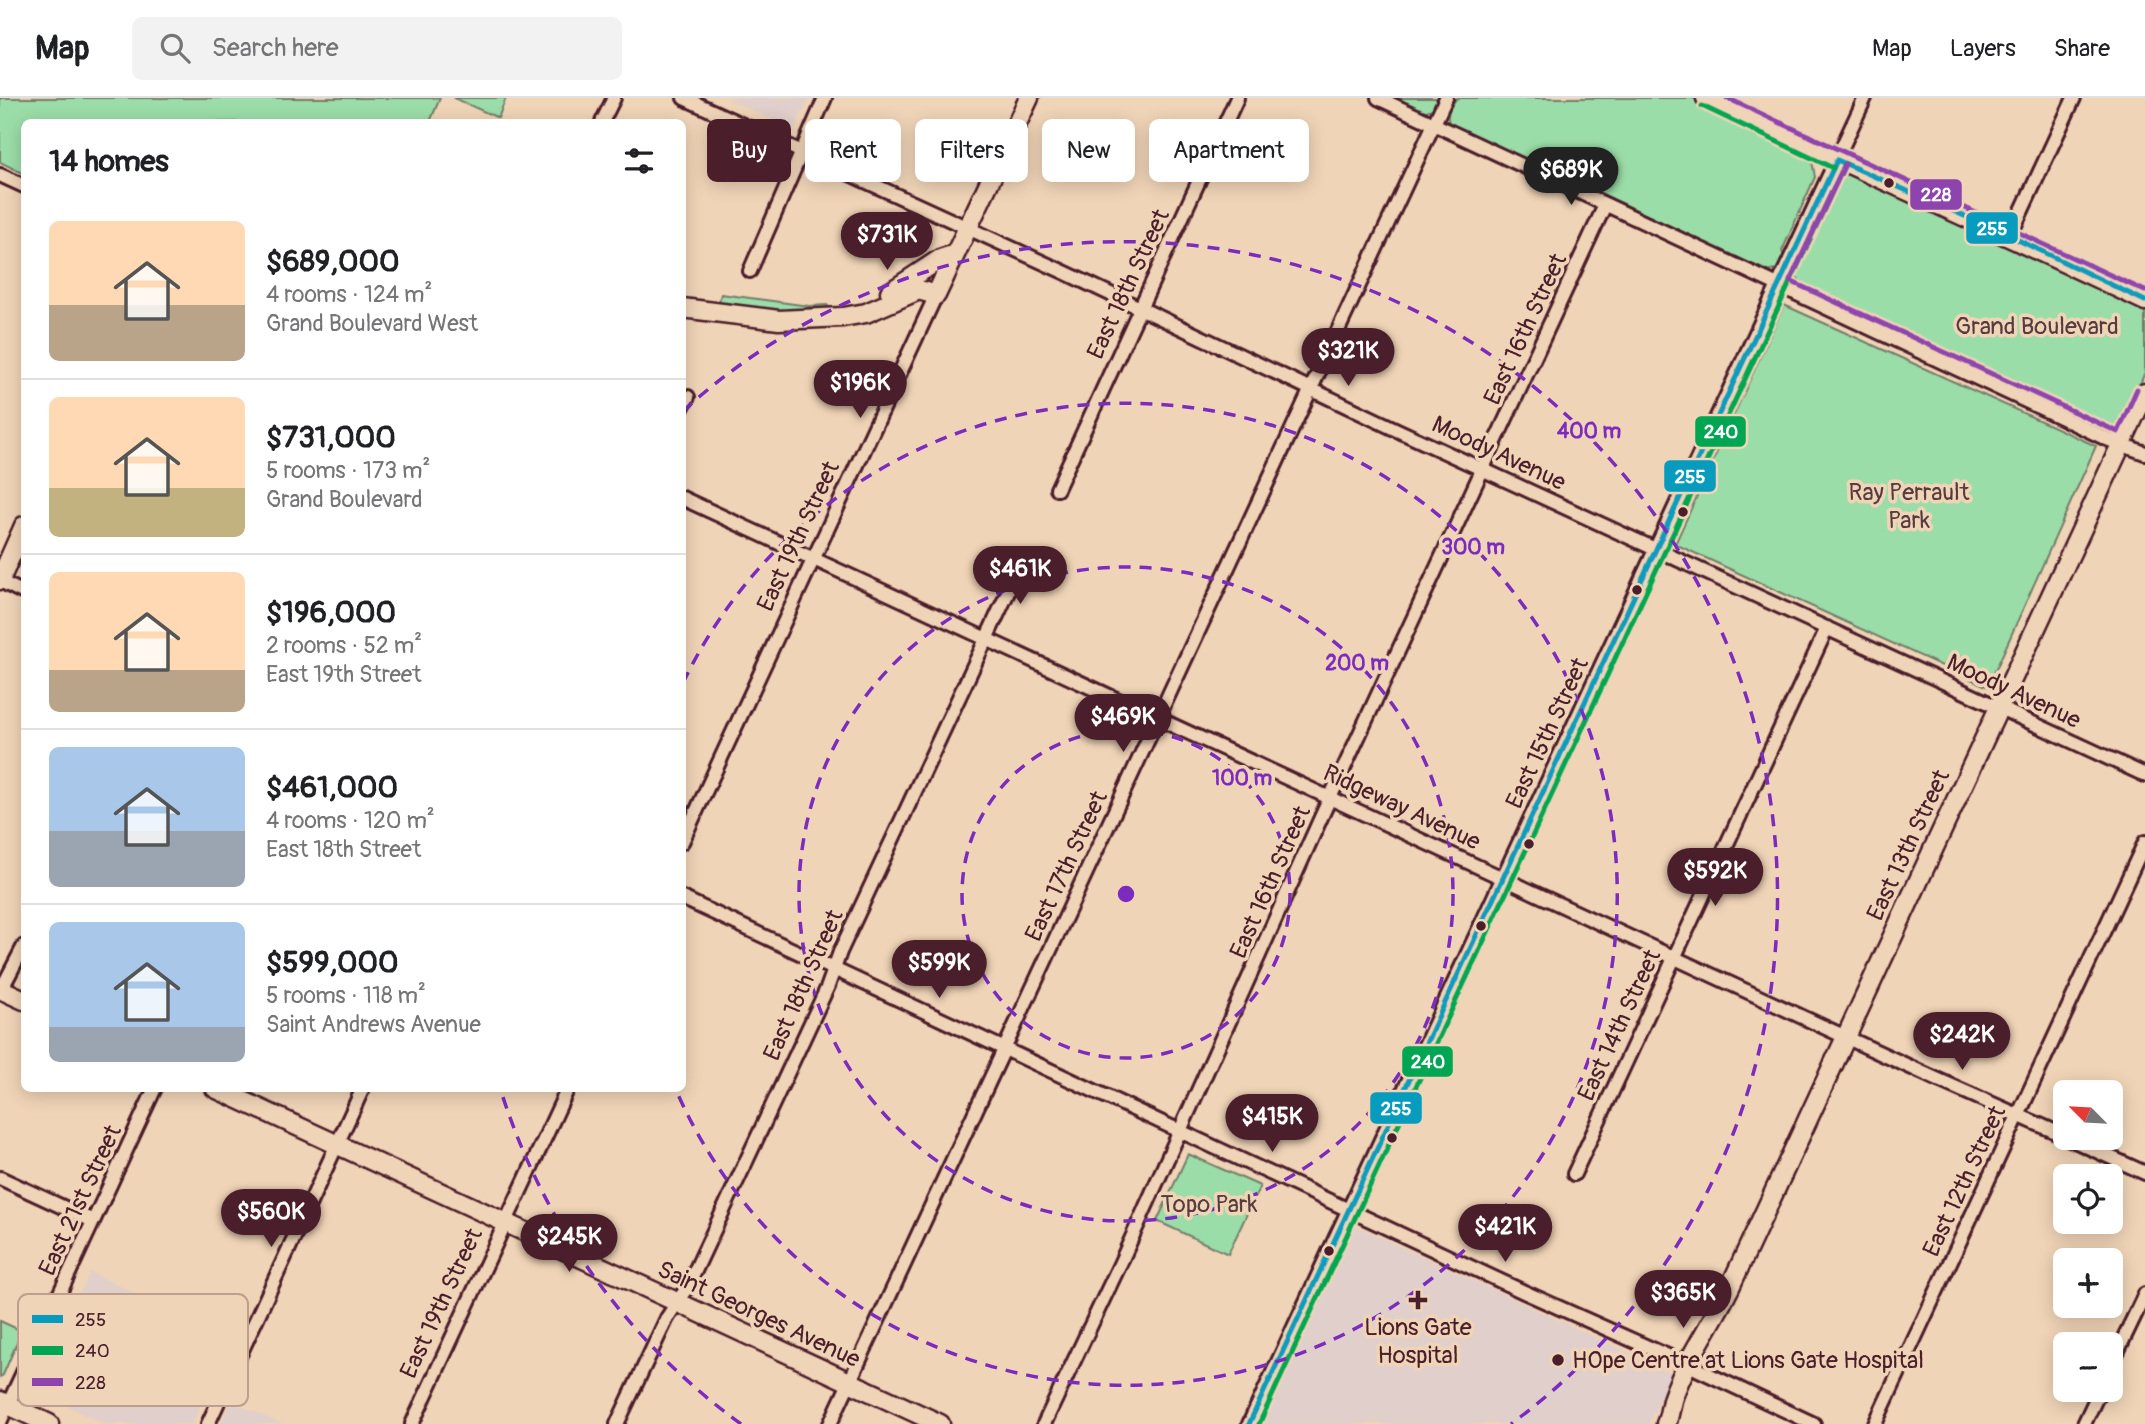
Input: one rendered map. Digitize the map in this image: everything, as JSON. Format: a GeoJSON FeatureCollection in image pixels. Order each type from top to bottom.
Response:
{"type":"FeatureCollection","features":[{"type":"Feature","properties":{"kind":"street"},"geometry":{"type":"LineString","coordinates":[[604,119],[614,98]]}},
{"type":"Feature","properties":{"kind":"street","name":"Moody Avenue"},"geometry":{"type":"LineString","coordinates":[[684,98],[2145,775]]}},
{"type":"Feature","properties":{"kind":"street"},"geometry":{"type":"LineString","coordinates":[[750,271],[825,98]]}},
{"type":"Feature","properties":{"kind":"street","name":"East 19th Street"},"geometry":{"type":"LineString","coordinates":[[686,833],[1029,98]]}},
{"type":"Feature","properties":{"kind":"street","name":"East 18th Street"},"geometry":{"type":"LineString","coordinates":[[1057,489],[1237,98]]}},
{"type":"Feature","properties":{"kind":"street"},"geometry":{"type":"LineString","coordinates":[[1378,98],[2145,453]]}},
{"type":"Feature","properties":{"kind":"street","name":"East 17th Street"},"geometry":{"type":"LineString","coordinates":[[830,1424],[1446,98]]}},
{"type":"Feature","properties":{"kind":"street"},"geometry":{"type":"LineString","coordinates":[[1706,98],[2010,236],[2145,301]]}},
{"type":"Feature","properties":{"kind":"street","name":"East 15th Street"},"geometry":{"type":"LineString","coordinates":[[1250,1424],[1348,1208],[1866,98]]}},
{"type":"Feature","properties":{"kind":"street"},"geometry":{"type":"LineString","coordinates":[[2010,236],[2074,98]]}},
{"type":"Feature","properties":{"kind":"street"},"geometry":{"type":"LineString","coordinates":[[0,175],[21,185]]}},
{"type":"Feature","properties":{"kind":"street","name":"East 16th Street"},"geometry":{"type":"LineString","coordinates":[[1044,1424],[1605,205]]}},
{"type":"Feature","properties":{"kind":"street"},"geometry":{"type":"LineString","coordinates":[[828,317],[895,290],[940,259],[955,254]]}},
{"type":"Feature","properties":{"kind":"street"},"geometry":{"type":"LineString","coordinates":[[686,308],[779,320],[843,317],[866,313],[919,290],[936,295]]}},
{"type":"Feature","properties":{"kind":"street","name":"East 13th Street"},"geometry":{"type":"LineString","coordinates":[[1667,1420],[1681,1402],[1692,1367],[1712,1337],[1716,1317],[2145,393]]}},
{"type":"Feature","properties":{"kind":"street","name":"Ridgeway Avenue"},"geometry":{"type":"LineString","coordinates":[[686,500],[2053,1131]]}},
{"type":"Feature","properties":{"kind":"street"},"geometry":{"type":"LineString","coordinates":[[21,533],[0,580],[21,591]]}},
{"type":"Feature","properties":{"kind":"street","name":"East 18th Street"},"geometry":{"type":"LineString","coordinates":[[617,1424],[667,1318],[688,1286],[1023,560]]}},
{"type":"Feature","properties":{"kind":"street","name":"East 14th Street"},"geometry":{"type":"LineString","coordinates":[[1574,1174],[1827,628]]}},
{"type":"Feature","properties":{"kind":"street","name":"East 12th Street"},"geometry":{"type":"LineString","coordinates":[[1875,1424],[2145,842]]}},
{"type":"Feature","properties":{"kind":"street"},"geometry":{"type":"LineString","coordinates":[[686,900],[1524,1292],[1814,1424]]}},
{"type":"Feature","properties":{"kind":"street"},"geometry":{"type":"LineString","coordinates":[[21,952],[1,990],[21,999]]}},
{"type":"Feature","properties":{"kind":"street","name":"East 21st Street"},"geometry":{"type":"LineString","coordinates":[[57,1294],[153,1092]]}},
{"type":"Feature","properties":{"kind":"street","name":"Saint Georges Avenue"},"geometry":{"type":"LineString","coordinates":[[224,1092],[940,1424]]}},
{"type":"Feature","properties":{"kind":"street"},"geometry":{"type":"LineString","coordinates":[[248,1337],[361,1092]]}},
{"type":"Feature","properties":{"kind":"street","name":"East 19th Street"},"geometry":{"type":"LineString","coordinates":[[412,1424],[566,1092]]}},
{"type":"Feature","properties":{"kind":"street","name":"Ridgeway Avenue"},"geometry":{"type":"LineString","coordinates":[[2095,1150],[2145,1173]]}},
{"type":"Feature","properties":{"kind":"street"},"geometry":{"type":"LineString","coordinates":[[0,1178],[93,1221]]}},
{"type":"Feature","properties":{"kind":"street"},"geometry":{"type":"LineString","coordinates":[[2123,1340],[2145,1294]]}},
{"type":"Feature","properties":{"kind":"street","name":"East 21st Street"},"geometry":{"type":"LineString","coordinates":[[0,1422],[4,1403],[18,1374]]}},
{"type":"Feature","properties":{"kind":"street"},"geometry":{"type":"LineString","coordinates":[[2084,1424],[2094,1402]]}},
{"type":"Feature","properties":{"kind":"street"},"geometry":{"type":"LineString","coordinates":[[4,1403],[49,1424]]}},
{"type":"Feature","properties":{"kind":"street"},"geometry":{"type":"LineString","coordinates":[[208,1424],[216,1406]]}},
{"type":"Feature","properties":{"kind":"shaded area"},"geometry":{"type":"Polygon","coordinates":[[[726,98],[809,98],[794,130],[791,129],[791,119],[771,119],[726,98]]]}},
{"type":"Feature","properties":{"kind":"shaded area","name":"Lions Gate Hospital"},"geometry":{"type":"Polygon","coordinates":[[[1356,1226],[1673,1373],[1649,1424],[1264,1424],[1356,1226]]]}},
{"type":"Feature","properties":{"kind":"shaded area"},"geometry":{"type":"Polygon","coordinates":[[[90,1272],[136,1294],[80,1294],[90,1272]]]}},
{"type":"Feature","properties":{"kind":"shaded area"},"geometry":{"type":"Polygon","coordinates":[[[67,1406],[200,1406],[192,1424],[104,1424],[67,1406]]]}},
{"type":"Feature","properties":{"kind":"shaded area"},"geometry":{"type":"Polygon","coordinates":[[[229,1406],[242,1406],[282,1424],[220,1424],[229,1406]]]}},
{"type":"Feature","properties":{"kind":"green space"},"geometry":{"type":"Polygon","coordinates":[[[0,98],[440,98],[431,119],[21,119],[21,172],[0,162],[0,98]]]}},
{"type":"Feature","properties":{"kind":"green space"},"geometry":{"type":"Polygon","coordinates":[[[454,98],[506,98],[498,118],[454,98]]]}},
{"type":"Feature","properties":{"kind":"green space"},"geometry":{"type":"Polygon","coordinates":[[[1392,98],[1439,98],[1435,108],[1424,112],[1392,98]]]}},
{"type":"Feature","properties":{"kind":"green space"},"geometry":{"type":"Polygon","coordinates":[[[1457,98],[1693,98],[1811,155],[1815,177],[1782,251],[1784,256],[1776,270],[1766,272],[1449,124],[1449,110],[1457,98]]]}},
{"type":"Feature","properties":{"kind":"green space","name":"Grand Boulevard"},"geometry":{"type":"Polygon","coordinates":[[[1850,174],[2145,306],[2145,372],[2123,422],[2114,427],[2096,424],[1811,291],[1800,283],[1796,275],[1799,262],[1838,182],[1844,175],[1850,174]]]}},
{"type":"Feature","properties":{"kind":"green space"},"geometry":{"type":"Polygon","coordinates":[[[721,294],[809,306],[827,305],[830,308],[793,315],[718,305],[721,294]]]}},
{"type":"Feature","properties":{"kind":"green space","name":"Ray Perrault Park"},"geometry":{"type":"Polygon","coordinates":[[[1784,305],[2096,446],[1988,687],[1675,544],[1784,305]]]}},
{"type":"Feature","properties":{"kind":"green space","name":"Topo Park"},"geometry":{"type":"Polygon","coordinates":[[[1188,1154],[1260,1186],[1228,1254],[1157,1221],[1188,1154]]]}},
{"type":"Feature","properties":{"kind":"green space"},"geometry":{"type":"Polygon","coordinates":[[[0,1321],[18,1329],[18,1340],[0,1377],[0,1321]]]}},
{"type":"Feature","properties":{"kind":"transit line","name":"228"},"geometry":{"type":"LineString","coordinates":[[1727,98],[2145,291]]}},
{"type":"Feature","properties":{"kind":"transit line","name":"240"},"geometry":{"type":"LineString","coordinates":[[1702,106],[1833,168]]}},
{"type":"Feature","properties":{"kind":"transit line","name":"255"},"geometry":{"type":"LineString","coordinates":[[1837,160],[2010,236],[2145,301]]}},
{"type":"Feature","properties":{"kind":"transit line","name":"255"},"geometry":{"type":"LineString","coordinates":[[1249,1424],[1837,160]]}},
{"type":"Feature","properties":{"kind":"transit line","name":"240"},"geometry":{"type":"LineString","coordinates":[[1259,1424],[1845,164]]}},
{"type":"Feature","properties":{"kind":"transit line","name":"228"},"geometry":{"type":"LineString","coordinates":[[1845,164],[1790,281],[2118,432],[2137,389]]}},
{"type":"Feature","properties":{"kind":"place","name":"Lions Gate Hospital"},"geometry":{"type":"Point","coordinates":[1418,1300]}},
{"type":"Feature","properties":{"kind":"place","name":"HOpe Centre at Lions Gate Hospital"},"geometry":{"type":"Point","coordinates":[1558,1360]}}]}
